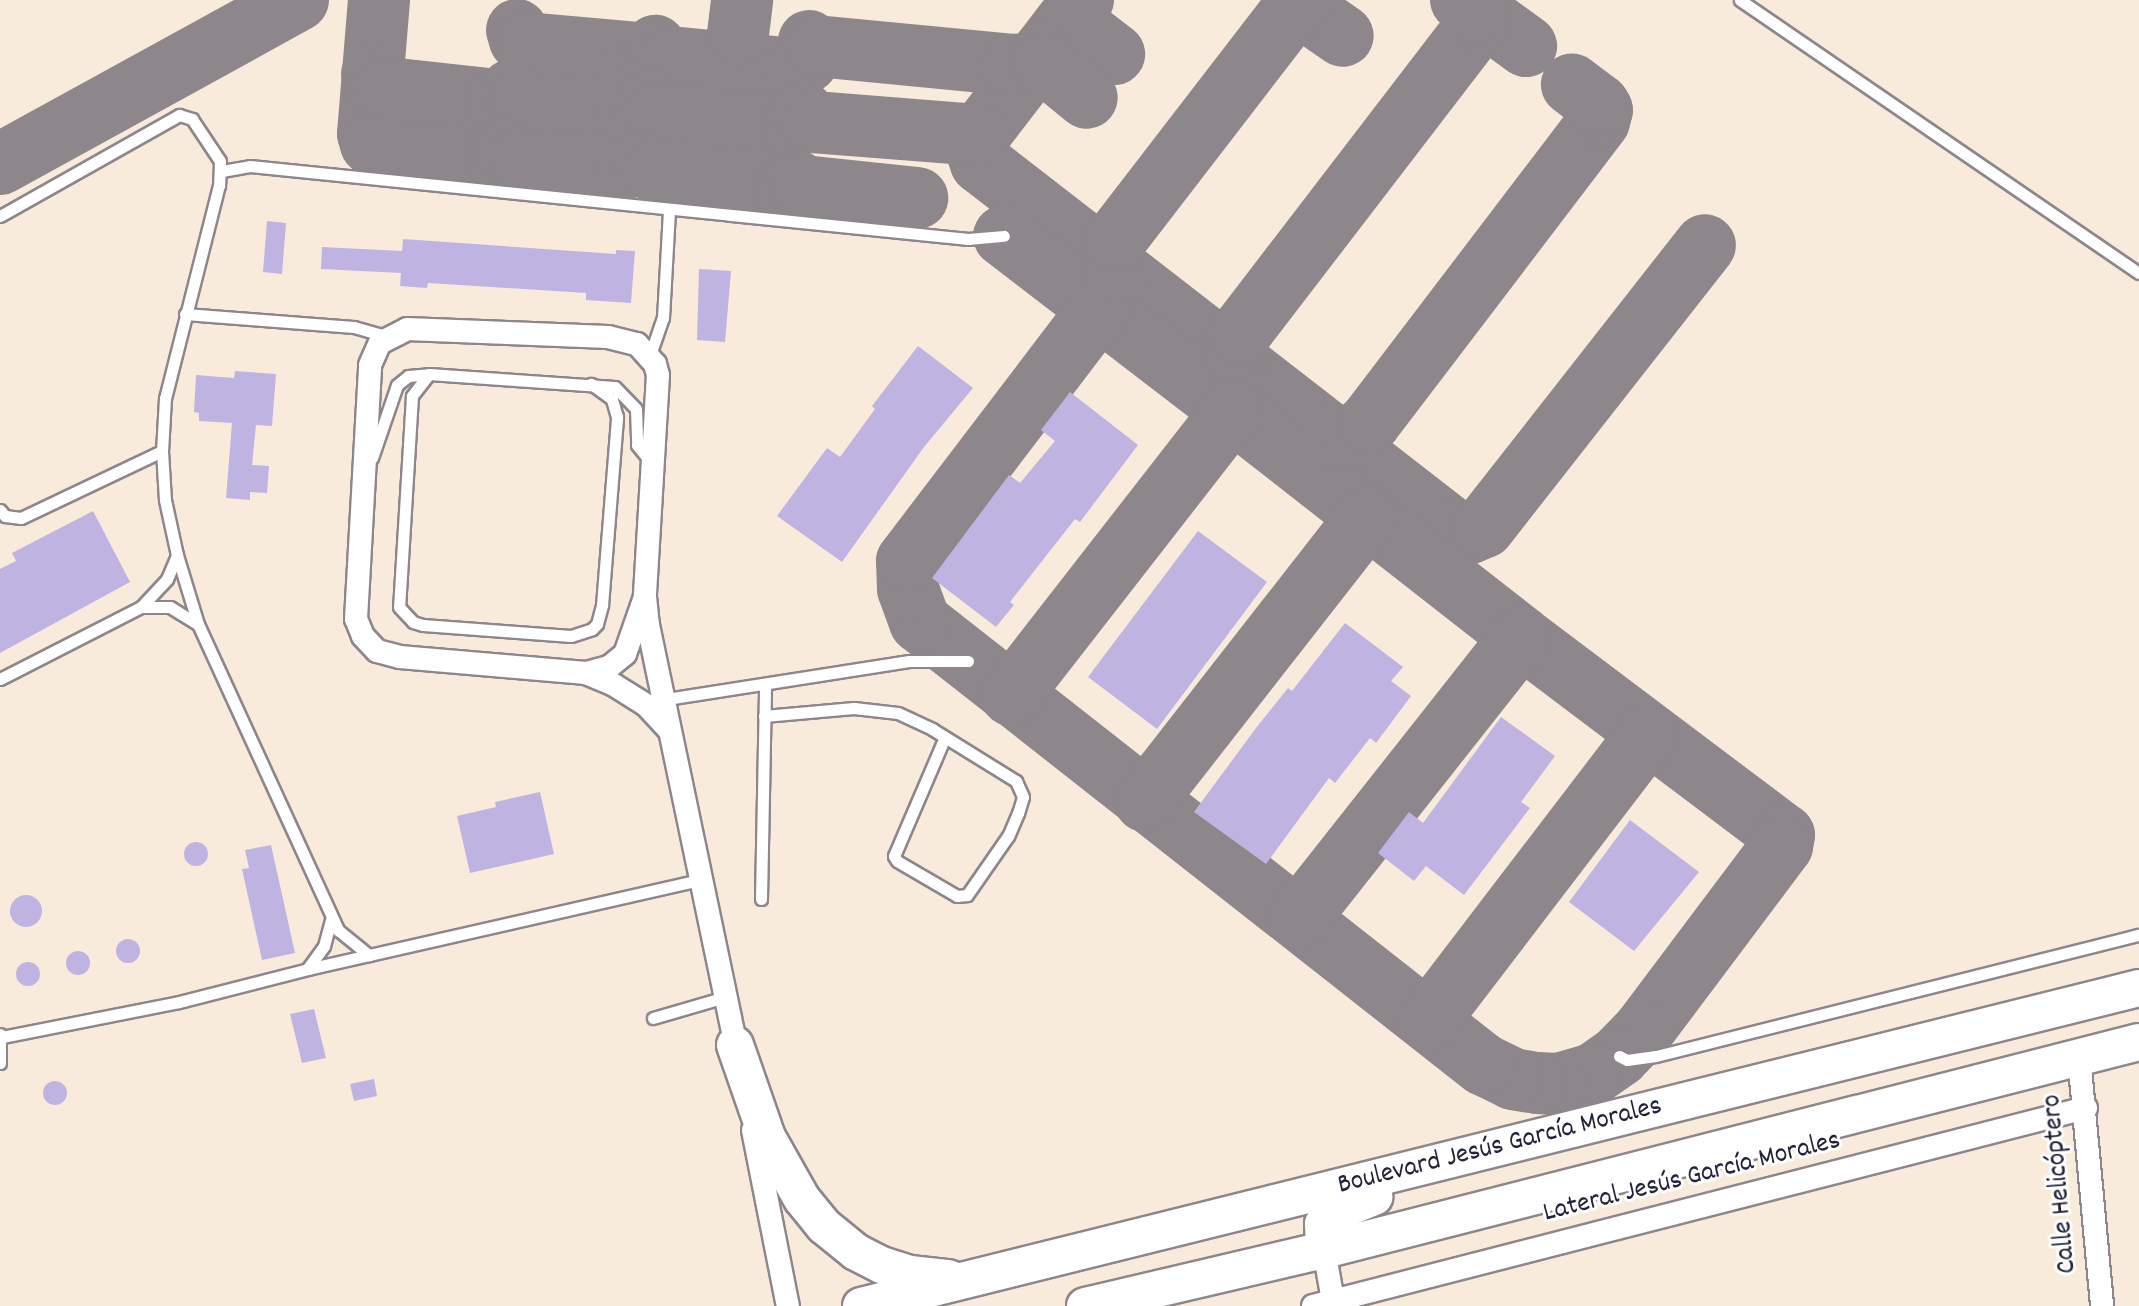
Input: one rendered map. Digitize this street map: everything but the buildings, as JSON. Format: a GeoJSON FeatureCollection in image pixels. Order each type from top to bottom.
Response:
{"type":"FeatureCollection","features":[{"type":"Feature","properties":{"kind":"main road","name":"Boulevard Jesús García Morales"},"geometry":{"type":"LineString","coordinates":[[861,1306],[2139,988]]}},
{"type":"Feature","properties":{"kind":"main road","name":"Boulevard Jesús García Morales"},"geometry":{"type":"LineString","coordinates":[[1085,1306],[1324,1250],[2139,1042]]}},
{"type":"Feature","properties":{"kind":"main road"},"geometry":{"type":"LineString","coordinates":[[735,1045],[767,1137],[802,1199],[824,1226],[856,1252],[910,1274],[955,1278],[994,1275]]}},
{"type":"Feature","properties":{"kind":"main road"},"geometry":{"type":"LineString","coordinates":[[1324,1250],[1323,1224],[1330,1215],[1436,1165]]}},
{"type":"Feature","properties":{"kind":"street"},"geometry":{"type":"LineString","coordinates":[[654,702],[586,673],[400,657],[377,651],[363,636],[356,619],[370,365],[386,336],[407,329],[419,329],[608,337],[637,344],[650,355],[658,375],[645,597],[654,702],[669,730],[788,1306]]}},
{"type":"Feature","properties":{"kind":"street"},"geometry":{"type":"LineString","coordinates":[[586,673],[609,667],[625,654],[645,597]]}},
{"type":"Feature","properties":{"kind":"street","name":"Calle Helicóptero"},"geometry":{"type":"LineString","coordinates":[[2079,1057],[2102,1306]]}},
{"type":"Feature","properties":{"kind":"street","name":"Lateral Jesús García Morales"},"geometry":{"type":"LineString","coordinates":[[1327,1304],[2086,1108]]}},
{"type":"Feature","properties":{"kind":"street"},"geometry":{"type":"LineString","coordinates":[[1324,1250],[1327,1304]]}},
{"type":"Feature","properties":{"kind":"lane"},"geometry":{"type":"LineString","coordinates":[[1740,0],[2139,273]]}},
{"type":"Feature","properties":{"kind":"lane"},"geometry":{"type":"LineString","coordinates":[[0,216],[179,115],[187,115],[197,125],[220,161],[222,171],[165,398],[162,451],[165,500],[177,555],[198,624],[331,917],[347,941],[369,955]]}},
{"type":"Feature","properties":{"kind":"lane"},"geometry":{"type":"LineString","coordinates":[[222,171],[250,166],[968,239],[1004,236]]}},
{"type":"Feature","properties":{"kind":"lane"},"geometry":{"type":"LineString","coordinates":[[650,355],[663,318],[669,209]]}},
{"type":"Feature","properties":{"kind":"lane"},"geometry":{"type":"LineString","coordinates":[[185,314],[354,327],[386,336]]}},
{"type":"Feature","properties":{"kind":"lane"},"geometry":{"type":"LineString","coordinates":[[363,481],[397,385],[412,374],[615,387],[630,400],[638,422],[637,445],[653,464]]}},
{"type":"Feature","properties":{"kind":"lane"},"geometry":{"type":"LineString","coordinates":[[429,374],[412,396],[399,607],[413,622],[423,625],[561,635],[583,634],[592,629],[597,624],[602,605],[617,417],[612,399],[591,384]]}},
{"type":"Feature","properties":{"kind":"lane"},"geometry":{"type":"LineString","coordinates":[[0,510],[5,516],[21,518],[162,451]]}},
{"type":"Feature","properties":{"kind":"lane"},"geometry":{"type":"LineString","coordinates":[[0,679],[141,607],[167,579],[177,555]]}},
{"type":"Feature","properties":{"kind":"lane"},"geometry":{"type":"LineString","coordinates":[[141,607],[170,607],[198,624]]}},
{"type":"Feature","properties":{"kind":"lane"},"geometry":{"type":"LineString","coordinates":[[654,702],[909,661],[968,661]]}},
{"type":"Feature","properties":{"kind":"lane"},"geometry":{"type":"LineString","coordinates":[[761,899],[765,686]]}},
{"type":"Feature","properties":{"kind":"lane"},"geometry":{"type":"LineString","coordinates":[[764,716],[876,709],[898,713],[945,737],[1016,781],[1023,797],[1008,836],[975,888],[967,895],[957,896],[897,861],[894,856],[945,737]]}},
{"type":"Feature","properties":{"kind":"lane"},"geometry":{"type":"LineString","coordinates":[[0,1063],[1,1036],[179,1002],[308,969],[700,880]]}},
{"type":"Feature","properties":{"kind":"lane"},"geometry":{"type":"LineString","coordinates":[[308,969],[324,946],[331,917]]}},
{"type":"Feature","properties":{"kind":"lane"},"geometry":{"type":"LineString","coordinates":[[1619,1056],[1627,1060],[1656,1056],[2139,935]]}},
{"type":"Feature","properties":{"kind":"lane"},"geometry":{"type":"LineString","coordinates":[[653,1018],[725,997]]}},
{"type":"Feature","properties":{"kind":"taxiway"},"geometry":{"type":"LineString","coordinates":[[0,164],[298,0]]}},
{"type":"Feature","properties":{"kind":"taxiway"},"geometry":{"type":"LineString","coordinates":[[379,0],[368,134],[371,144],[495,156],[504,150]]}},
{"type":"Feature","properties":{"kind":"taxiway"},"geometry":{"type":"LineString","coordinates":[[738,34],[742,0]]}},
{"type":"Feature","properties":{"kind":"taxiway"},"geometry":{"type":"LineString","coordinates":[[1083,0],[979,135],[975,146],[981,163],[1454,530],[1470,533],[1484,527],[1705,245]]}},
{"type":"Feature","properties":{"kind":"taxiway"},"geometry":{"type":"LineString","coordinates":[[1118,272],[1112,259],[1116,239],[1300,0]]}},
{"type":"Feature","properties":{"kind":"taxiway"},"geometry":{"type":"LineString","coordinates":[[1303,0],[1304,9],[1343,36]]}},
{"type":"Feature","properties":{"kind":"taxiway"},"geometry":{"type":"LineString","coordinates":[[1240,364],[1234,349],[1239,335],[1480,21],[1477,12],[1461,0]]}},
{"type":"Feature","properties":{"kind":"taxiway"},"geometry":{"type":"LineString","coordinates":[[1480,21],[1493,22],[1526,46]]}},
{"type":"Feature","properties":{"kind":"taxiway"},"geometry":{"type":"LineString","coordinates":[[1063,26],[1076,25],[1114,54]]}},
{"type":"Feature","properties":{"kind":"taxiway"},"geometry":{"type":"LineString","coordinates":[[517,30],[520,40],[527,43],[637,53],[647,53],[655,46],[658,53],[670,57],[795,69],[807,62]]}},
{"type":"Feature","properties":{"kind":"taxiway"},"geometry":{"type":"LineString","coordinates":[[809,41],[816,46],[1012,65],[1044,63]]}},
{"type":"Feature","properties":{"kind":"taxiway"},"geometry":{"type":"LineString","coordinates":[[1042,53],[1044,63],[1087,98]]}},
{"type":"Feature","properties":{"kind":"taxiway"},"geometry":{"type":"LineString","coordinates":[[372,74],[377,85],[388,88],[497,100],[510,93]]}},
{"type":"Feature","properties":{"kind":"taxiway"},"geometry":{"type":"LineString","coordinates":[[1332,435],[1354,437],[1370,422],[1599,121],[1602,110],[1599,105],[1572,85]]}},
{"type":"Feature","properties":{"kind":"taxiway"},"geometry":{"type":"LineString","coordinates":[[511,90],[520,102],[629,112],[640,111],[649,101],[657,114],[791,127],[802,119]]}},
{"type":"Feature","properties":{"kind":"taxiway"},"geometry":{"type":"LineString","coordinates":[[802,111],[813,122],[979,135]]}},
{"type":"Feature","properties":{"kind":"taxiway"},"geometry":{"type":"LineString","coordinates":[[504,150],[520,159],[623,169],[643,164]]}},
{"type":"Feature","properties":{"kind":"taxiway"},"geometry":{"type":"LineString","coordinates":[[643,164],[654,171],[784,185],[796,181],[803,186],[917,198]]}},
{"type":"Feature","properties":{"kind":"taxiway"},"geometry":{"type":"LineString","coordinates":[[1004,236],[1232,411],[1521,637],[1784,835],[1782,846],[1644,1030],[1619,1056],[1593,1074],[1557,1084],[1537,1083],[1513,1079],[1484,1065],[920,622],[908,589],[907,561],[1099,309]]}},
{"type":"Feature","properties":{"kind":"taxiway"},"geometry":{"type":"LineString","coordinates":[[1011,695],[1232,411]]}},
{"type":"Feature","properties":{"kind":"taxiway"},"geometry":{"type":"LineString","coordinates":[[1145,801],[1366,518]]}},
{"type":"Feature","properties":{"kind":"taxiway"},"geometry":{"type":"LineString","coordinates":[[1299,918],[1521,637]]}},
{"type":"Feature","properties":{"kind":"taxiway"},"geometry":{"type":"LineString","coordinates":[[1429,1020],[1648,734]]}}]}
